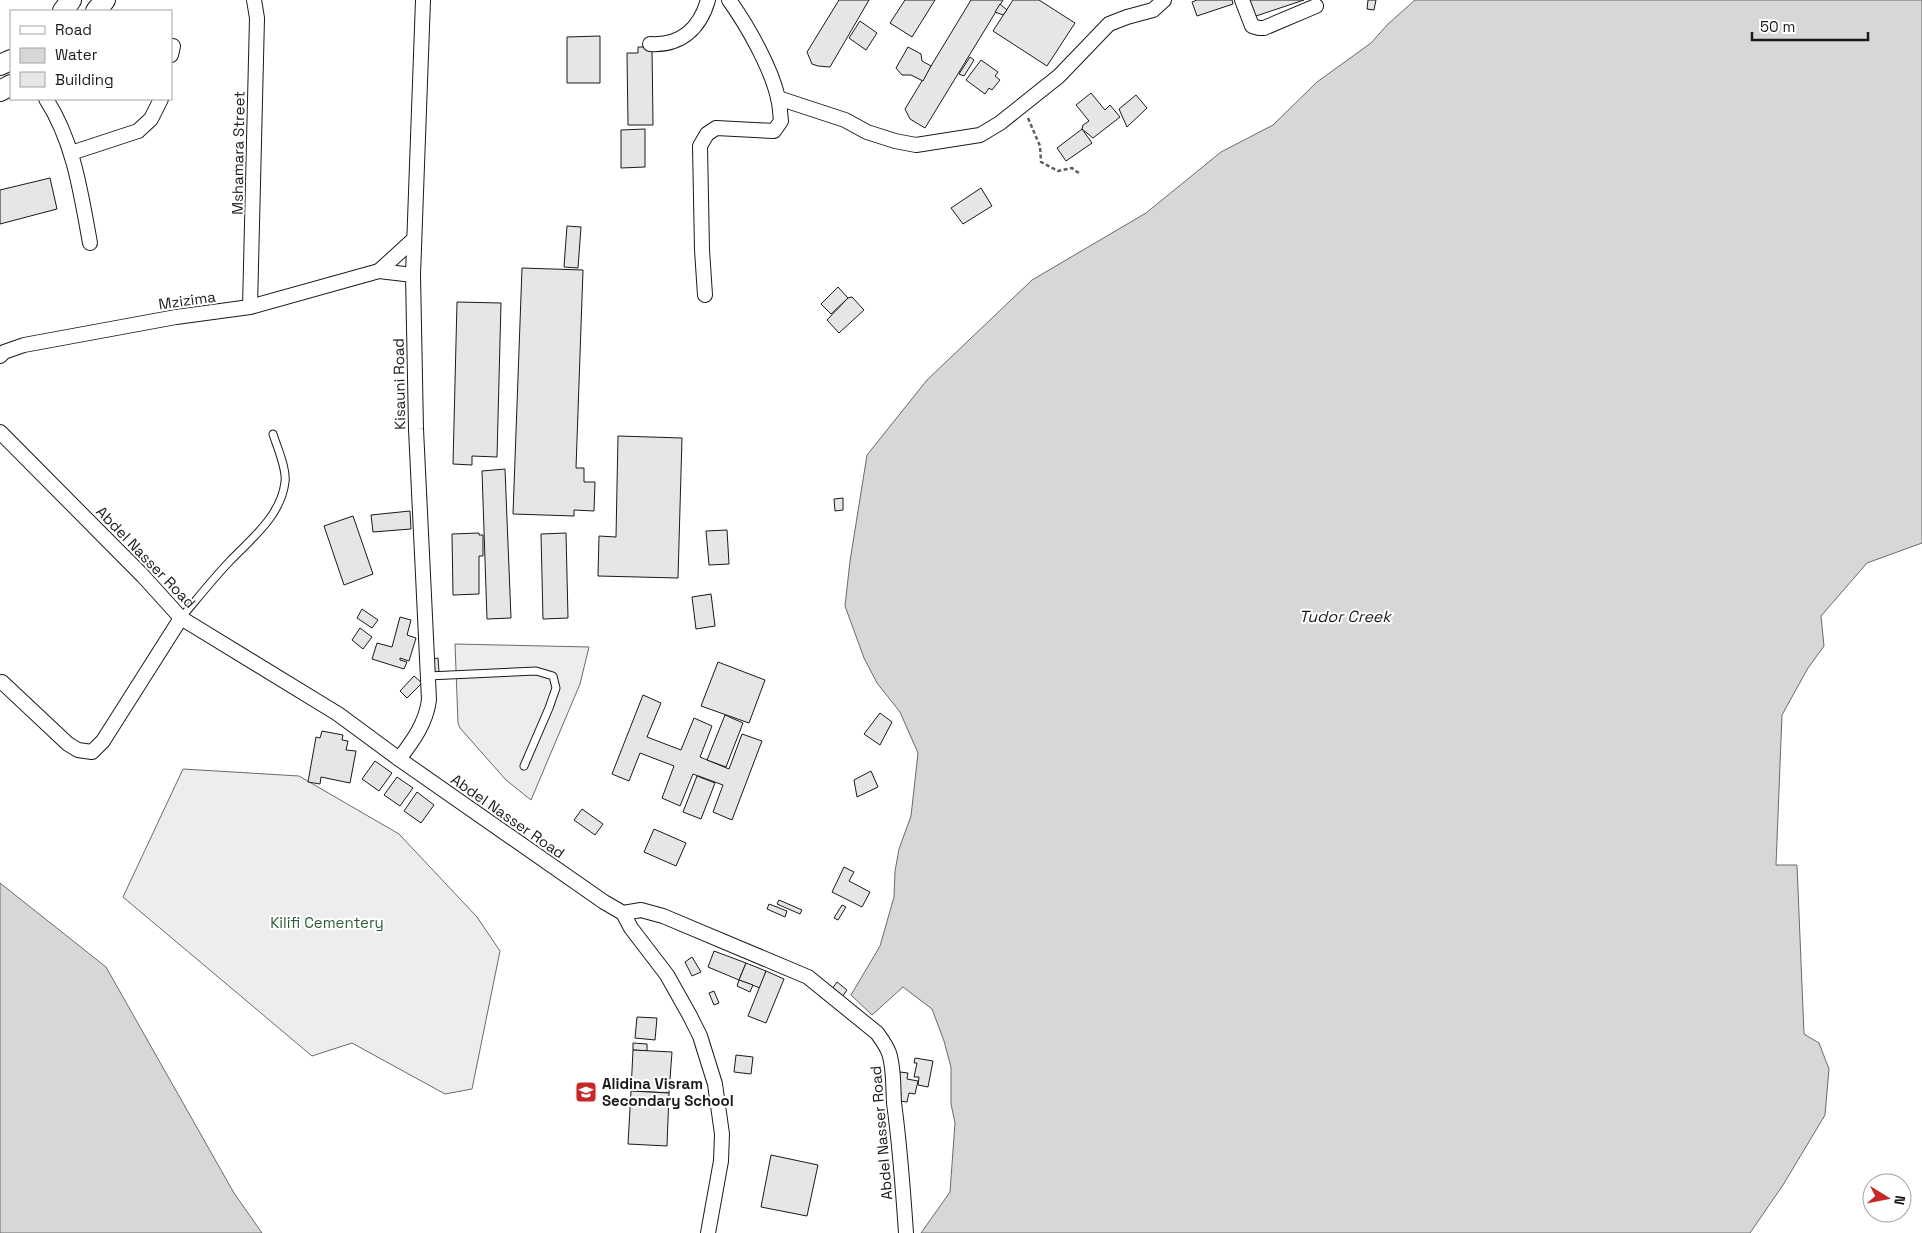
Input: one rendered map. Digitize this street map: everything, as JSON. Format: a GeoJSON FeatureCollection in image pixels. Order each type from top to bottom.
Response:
{"type":"FeatureCollection","features":[{"type":"Feature","properties":{"kind":"main road"},"geometry":{"type":"LineString","coordinates":[[97,10],[105,0]]}},
{"type":"Feature","properties":{"kind":"street","name":"Mshamara Street"},"geometry":{"type":"LineString","coordinates":[[250,307],[257,18],[254,0]]}},
{"type":"Feature","properties":{"kind":"street","name":"Kisauni Road"},"geometry":{"type":"LineString","coordinates":[[399,759],[415,739],[426,714],[429,700],[416,429],[413,275],[423,0]]}},
{"type":"Feature","properties":{"kind":"street"},"geometry":{"type":"LineString","coordinates":[[650,44],[669,43],[680,39],[704,15],[708,0]]}},
{"type":"Feature","properties":{"kind":"street"},"geometry":{"type":"LineString","coordinates":[[705,295],[700,146],[707,134],[716,128],[774,131],[781,121],[778,98],[768,71],[752,37],[729,0]]}},
{"type":"Feature","properties":{"kind":"street"},"geometry":{"type":"LineString","coordinates":[[778,98],[845,120],[867,132],[895,141],[916,145],[980,134],[1000,124],[1059,76],[1110,24],[1153,10],[1164,0]]}},
{"type":"Feature","properties":{"kind":"street"},"geometry":{"type":"LineString","coordinates":[[1242,0],[1252,26],[1259,28],[1264,28],[1316,6]]}},
{"type":"Feature","properties":{"kind":"street"},"geometry":{"type":"LineString","coordinates":[[47,100],[56,114],[71,154],[90,243]]}},
{"type":"Feature","properties":{"kind":"street"},"geometry":{"type":"LineString","coordinates":[[71,154],[138,131],[151,119],[160,100]]}},
{"type":"Feature","properties":{"kind":"street"},"geometry":{"type":"LineString","coordinates":[[379,271],[413,240]]}},
{"type":"Feature","properties":{"kind":"street","name":"Mzizima"},"geometry":{"type":"LineString","coordinates":[[0,356],[4,352],[24,345],[176,317],[250,307],[379,271]]}},
{"type":"Feature","properties":{"kind":"street"},"geometry":{"type":"LineString","coordinates":[[379,271],[413,275]]}},
{"type":"Feature","properties":{"kind":"street","name":"Abdel Nasser Road"},"geometry":{"type":"LineString","coordinates":[[0,432],[143,576],[181,618],[338,714],[567,878],[623,913],[642,910],[658,914],[808,977],[877,1033],[888,1051],[892,1069],[906,1233]]}},
{"type":"Feature","properties":{"kind":"street"},"geometry":{"type":"LineString","coordinates":[[2,682],[68,744],[78,750],[92,752],[103,741],[181,618]]}},
{"type":"Feature","properties":{"kind":"street"},"geometry":{"type":"LineString","coordinates":[[623,913],[631,928],[667,975],[690,1016],[700,1036],[716,1084],[722,1134],[721,1161],[708,1233]]}},
{"type":"Feature","properties":{"kind":"lane"},"geometry":{"type":"LineString","coordinates":[[181,618],[228,563],[260,530],[275,510],[281,497],[286,475],[274,434]]}},
{"type":"Feature","properties":{"kind":"lane"},"geometry":{"type":"LineString","coordinates":[[428,676],[536,671],[553,676],[556,688],[550,708],[524,766]]}},
{"type":"Feature","properties":{"kind":"path"},"geometry":{"type":"LineString","coordinates":[[1022,105],[1040,146],[1041,162],[1058,171],[1072,168],[1080,174]]}},
{"type":"Feature","properties":{"kind":"shaded area"},"geometry":{"type":"Polygon","coordinates":[[[455,644],[589,647],[580,684],[531,800],[506,780],[460,728],[458,723],[455,644]]]}},
{"type":"Feature","properties":{"kind":"shaded area","name":"Kilifi Cementery"},"geometry":{"type":"Polygon","coordinates":[[[183,769],[299,776],[399,834],[477,917],[500,951],[472,1089],[445,1094],[352,1043],[312,1056],[123,897],[183,769]]]}},
{"type":"Feature","properties":{"kind":"water","name":"Tudor Creek"},"geometry":{"type":"Polygon","coordinates":[[[1415,0],[1922,0],[1922,543],[1867,563],[1821,616],[1824,646],[1808,668],[1782,715],[1776,865],[1797,865],[1804,1034],[1819,1043],[1829,1069],[1825,1115],[1783,1185],[1750,1233],[921,1233],[950,1192],[955,1123],[951,1104],[951,1067],[944,1041],[932,1009],[903,987],[872,1015],[851,995],[880,946],[894,897],[895,871],[899,849],[911,816],[918,753],[900,712],[877,683],[864,658],[845,606],[850,561],[867,455],[927,380],[1032,280],[1146,213],[1221,152],[1273,125],[1317,82],[1371,43],[1388,24],[1415,0]]]}},
{"type":"Feature","properties":{"kind":"water"},"geometry":{"type":"Polygon","coordinates":[[[0,883],[106,967],[234,1193],[262,1233],[0,1233],[0,883]]]}},
{"type":"Feature","properties":{"kind":"building"},"geometry":{"type":"Polygon","coordinates":[[[839,0],[869,0],[830,67],[812,64],[807,52],[839,0]]]}},
{"type":"Feature","properties":{"kind":"building"},"geometry":{"type":"Polygon","coordinates":[[[905,0],[935,0],[912,37],[890,23],[905,0]]]}},
{"type":"Feature","properties":{"kind":"building"},"geometry":{"type":"Polygon","coordinates":[[[971,0],[1003,0],[925,128],[910,119],[905,109],[971,0]]]}},
{"type":"Feature","properties":{"kind":"building"},"geometry":{"type":"Polygon","coordinates":[[[1013,0],[1039,0],[1075,23],[1047,66],[993,31],[1013,0]]]}},
{"type":"Feature","properties":{"kind":"building"},"geometry":{"type":"Polygon","coordinates":[[[1197,0],[1232,0],[1233,4],[1197,16],[1192,2],[1197,0]]]}},
{"type":"Feature","properties":{"kind":"building"},"geometry":{"type":"Polygon","coordinates":[[[1304,0],[1253,17],[1248,1],[1304,0]]]}},
{"type":"Feature","properties":{"kind":"building"},"geometry":{"type":"Polygon","coordinates":[[[1368,0],[1376,0],[1374,10],[1367,9],[1368,0]]]}},
{"type":"Feature","properties":{"kind":"building"},"geometry":{"type":"Polygon","coordinates":[[[1000,4],[1007,10],[1003,15],[995,12],[1000,4]]]}},
{"type":"Feature","properties":{"kind":"building"},"geometry":{"type":"Polygon","coordinates":[[[860,21],[877,33],[866,50],[849,38],[860,21]]]}},
{"type":"Feature","properties":{"kind":"building"},"geometry":{"type":"Polygon","coordinates":[[[600,36],[600,83],[567,83],[567,37],[600,36]]]}},
{"type":"Feature","properties":{"kind":"building"},"geometry":{"type":"Polygon","coordinates":[[[638,47],[652,47],[653,125],[628,125],[627,53],[638,53],[638,47]]]}},
{"type":"Feature","properties":{"kind":"building"},"geometry":{"type":"Polygon","coordinates":[[[908,47],[921,54],[922,61],[931,66],[923,81],[911,75],[902,75],[896,68],[908,47]]]}},
{"type":"Feature","properties":{"kind":"building"},"geometry":{"type":"Polygon","coordinates":[[[970,57],[974,60],[964,76],[959,74],[970,57]]]}},
{"type":"Feature","properties":{"kind":"building"},"geometry":{"type":"Polygon","coordinates":[[[981,60],[998,72],[995,76],[1000,80],[992,90],[989,88],[985,94],[966,80],[981,60]]]}},
{"type":"Feature","properties":{"kind":"building"},"geometry":{"type":"Polygon","coordinates":[[[1091,93],[1105,110],[1110,105],[1120,117],[1093,138],[1082,129],[1083,125],[1089,121],[1076,105],[1091,93]]]}},
{"type":"Feature","properties":{"kind":"building"},"geometry":{"type":"Polygon","coordinates":[[[1136,95],[1147,108],[1127,127],[1119,109],[1136,95]]]}},
{"type":"Feature","properties":{"kind":"building"},"geometry":{"type":"Polygon","coordinates":[[[645,129],[645,167],[621,168],[621,130],[645,129]]]}},
{"type":"Feature","properties":{"kind":"building"},"geometry":{"type":"Polygon","coordinates":[[[1082,129],[1092,143],[1066,161],[1057,148],[1082,129]]]}},
{"type":"Feature","properties":{"kind":"building"},"geometry":{"type":"Polygon","coordinates":[[[50,178],[57,209],[0,224],[0,190],[50,178]]]}},
{"type":"Feature","properties":{"kind":"building"},"geometry":{"type":"Polygon","coordinates":[[[981,188],[992,206],[963,224],[951,208],[981,188]]]}},
{"type":"Feature","properties":{"kind":"building"},"geometry":{"type":"Polygon","coordinates":[[[567,226],[581,227],[578,268],[564,267],[567,226]]]}},
{"type":"Feature","properties":{"kind":"building"},"geometry":{"type":"Polygon","coordinates":[[[522,268],[583,270],[576,468],[584,468],[584,482],[595,482],[594,511],[574,510],[574,516],[513,514],[522,268]]]}},
{"type":"Feature","properties":{"kind":"building"},"geometry":{"type":"Polygon","coordinates":[[[838,287],[848,298],[831,314],[821,304],[838,287]]]}},
{"type":"Feature","properties":{"kind":"building"},"geometry":{"type":"Polygon","coordinates":[[[852,297],[864,310],[839,333],[827,320],[848,298],[852,297]]]}},
{"type":"Feature","properties":{"kind":"building"},"geometry":{"type":"Polygon","coordinates":[[[457,302],[501,303],[497,457],[472,456],[472,465],[453,464],[457,302]]]}},
{"type":"Feature","properties":{"kind":"building"},"geometry":{"type":"Polygon","coordinates":[[[618,436],[682,438],[678,578],[598,576],[599,536],[616,537],[618,436]]]}},
{"type":"Feature","properties":{"kind":"building"},"geometry":{"type":"Polygon","coordinates":[[[505,469],[511,618],[487,619],[482,471],[505,469]]]}},
{"type":"Feature","properties":{"kind":"building"},"geometry":{"type":"Polygon","coordinates":[[[843,498],[843,510],[835,511],[834,499],[843,498]]]}},
{"type":"Feature","properties":{"kind":"building"},"geometry":{"type":"Polygon","coordinates":[[[410,511],[411,529],[373,532],[371,515],[410,511]]]}},
{"type":"Feature","properties":{"kind":"building"},"geometry":{"type":"Polygon","coordinates":[[[353,516],[373,574],[344,585],[324,526],[353,516]]]}},
{"type":"Feature","properties":{"kind":"building"},"geometry":{"type":"Polygon","coordinates":[[[727,530],[729,564],[709,565],[706,531],[727,530]]]}},
{"type":"Feature","properties":{"kind":"building"},"geometry":{"type":"Polygon","coordinates":[[[479,533],[479,535],[483,535],[483,556],[479,556],[479,594],[453,595],[452,534],[479,533]]]}},
{"type":"Feature","properties":{"kind":"building"},"geometry":{"type":"Polygon","coordinates":[[[566,533],[568,618],[543,619],[541,534],[566,533]]]}},
{"type":"Feature","properties":{"kind":"building"},"geometry":{"type":"Polygon","coordinates":[[[711,594],[715,626],[696,629],[692,597],[711,594]]]}},
{"type":"Feature","properties":{"kind":"building"},"geometry":{"type":"Polygon","coordinates":[[[362,609],[378,620],[372,628],[357,618],[362,609]]]}},
{"type":"Feature","properties":{"kind":"building"},"geometry":{"type":"Polygon","coordinates":[[[400,617],[411,620],[407,635],[416,638],[409,661],[400,658],[400,660],[407,662],[404,669],[372,659],[377,643],[392,647],[400,617]]]}},
{"type":"Feature","properties":{"kind":"building"},"geometry":{"type":"Polygon","coordinates":[[[360,628],[372,637],[363,649],[352,640],[360,628]]]}},
{"type":"Feature","properties":{"kind":"building"},"geometry":{"type":"Polygon","coordinates":[[[438,658],[439,672],[433,673],[432,659],[438,658]]]}},
{"type":"Feature","properties":{"kind":"building"},"geometry":{"type":"Polygon","coordinates":[[[718,662],[765,680],[749,723],[701,706],[718,662]]]}},
{"type":"Feature","properties":{"kind":"building"},"geometry":{"type":"Polygon","coordinates":[[[414,676],[422,683],[407,698],[400,691],[414,676]]]}},
{"type":"Feature","properties":{"kind":"building"},"geometry":{"type":"Polygon","coordinates":[[[643,695],[661,703],[647,737],[681,750],[694,718],[712,726],[700,757],[729,769],[742,734],[762,741],[732,820],[713,812],[723,785],[693,774],[680,806],[662,798],[674,766],[640,753],[629,781],[612,774],[643,695]]]}},
{"type":"Feature","properties":{"kind":"building"},"geometry":{"type":"Polygon","coordinates":[[[880,713],[892,722],[880,745],[864,734],[880,713]]]}},
{"type":"Feature","properties":{"kind":"building"},"geometry":{"type":"Polygon","coordinates":[[[725,715],[743,723],[726,767],[707,760],[725,715]]]}},
{"type":"Feature","properties":{"kind":"building"},"geometry":{"type":"Polygon","coordinates":[[[322,731],[343,735],[342,740],[348,741],[346,750],[356,751],[350,783],[321,777],[320,784],[308,782],[316,737],[320,738],[322,731]]]}},
{"type":"Feature","properties":{"kind":"building"},"geometry":{"type":"Polygon","coordinates":[[[375,761],[392,773],[379,791],[362,779],[375,761]]]}},
{"type":"Feature","properties":{"kind":"building"},"geometry":{"type":"Polygon","coordinates":[[[871,771],[878,787],[857,797],[854,780],[871,771]]]}},
{"type":"Feature","properties":{"kind":"building"},"geometry":{"type":"Polygon","coordinates":[[[697,776],[715,783],[701,819],[683,812],[697,776]]]}},
{"type":"Feature","properties":{"kind":"building"},"geometry":{"type":"Polygon","coordinates":[[[397,777],[413,788],[400,806],[384,795],[397,777]]]}},
{"type":"Feature","properties":{"kind":"building"},"geometry":{"type":"Polygon","coordinates":[[[417,792],[434,805],[421,823],[404,811],[417,792]]]}},
{"type":"Feature","properties":{"kind":"building"},"geometry":{"type":"Polygon","coordinates":[[[582,809],[603,824],[595,835],[574,820],[582,809]]]}},
{"type":"Feature","properties":{"kind":"building"},"geometry":{"type":"Polygon","coordinates":[[[654,829],[686,843],[676,866],[644,852],[654,829]]]}},
{"type":"Feature","properties":{"kind":"building"},"geometry":{"type":"Polygon","coordinates":[[[844,867],[854,872],[849,881],[870,892],[862,907],[832,892],[844,867]]]}},
{"type":"Feature","properties":{"kind":"building"},"geometry":{"type":"Polygon","coordinates":[[[779,900],[802,910],[800,914],[777,904],[779,900]]]}},
{"type":"Feature","properties":{"kind":"building"},"geometry":{"type":"Polygon","coordinates":[[[769,904],[787,911],[785,917],[767,909],[769,904]]]}},
{"type":"Feature","properties":{"kind":"building"},"geometry":{"type":"Polygon","coordinates":[[[842,905],[846,907],[838,920],[834,918],[842,905]]]}},
{"type":"Feature","properties":{"kind":"building"},"geometry":{"type":"Polygon","coordinates":[[[714,951],[746,963],[739,980],[708,967],[714,951]]]}},
{"type":"Feature","properties":{"kind":"building"},"geometry":{"type":"Polygon","coordinates":[[[692,957],[701,972],[692,976],[685,962],[692,957]]]}},
{"type":"Feature","properties":{"kind":"building"},"geometry":{"type":"Polygon","coordinates":[[[746,963],[766,971],[760,988],[739,980],[746,963]]]}},
{"type":"Feature","properties":{"kind":"building"},"geometry":{"type":"Polygon","coordinates":[[[766,971],[784,979],[766,1023],[748,1016],[766,971]]]}},
{"type":"Feature","properties":{"kind":"building"},"geometry":{"type":"Polygon","coordinates":[[[739,980],[753,985],[750,992],[737,986],[739,980]]]}},
{"type":"Feature","properties":{"kind":"building"},"geometry":{"type":"Polygon","coordinates":[[[837,982],[847,990],[842,997],[832,989],[837,982]]]}},
{"type":"Feature","properties":{"kind":"building"},"geometry":{"type":"Polygon","coordinates":[[[714,991],[719,1003],[714,1005],[709,993],[714,991]]]}},
{"type":"Feature","properties":{"kind":"building"},"geometry":{"type":"Polygon","coordinates":[[[637,1017],[657,1018],[655,1040],[635,1038],[637,1017]]]}},
{"type":"Feature","properties":{"kind":"building"},"geometry":{"type":"Polygon","coordinates":[[[633,1043],[647,1044],[647,1051],[633,1050],[633,1043]]]}},
{"type":"Feature","properties":{"kind":"building"},"geometry":{"type":"Polygon","coordinates":[[[633,1050],[672,1052],[669,1093],[631,1091],[633,1050]]]}},
{"type":"Feature","properties":{"kind":"building"},"geometry":{"type":"Polygon","coordinates":[[[736,1055],[753,1057],[751,1074],[734,1072],[736,1055]]]}},
{"type":"Feature","properties":{"kind":"building"},"geometry":{"type":"Polygon","coordinates":[[[915,1058],[933,1061],[928,1087],[918,1085],[919,1077],[914,1077],[917,1063],[914,1063],[915,1058]]]}},
{"type":"Feature","properties":{"kind":"building"},"geometry":{"type":"Polygon","coordinates":[[[900,1072],[908,1073],[907,1079],[918,1081],[915,1094],[909,1093],[907,1102],[900,1101],[901,1092],[896,1092],[900,1072]]]}},
{"type":"Feature","properties":{"kind":"building"},"geometry":{"type":"Polygon","coordinates":[[[631,1091],[669,1093],[667,1146],[628,1144],[631,1091]]]}},
{"type":"Feature","properties":{"kind":"building"},"geometry":{"type":"Polygon","coordinates":[[[771,1155],[818,1165],[807,1216],[761,1207],[771,1155]]]}},
{"type":"Feature","properties":{"kind":"place","name":"Alidina Visram Secondary School"},"geometry":{"type":"Point","coordinates":[586,1092]}}]}
